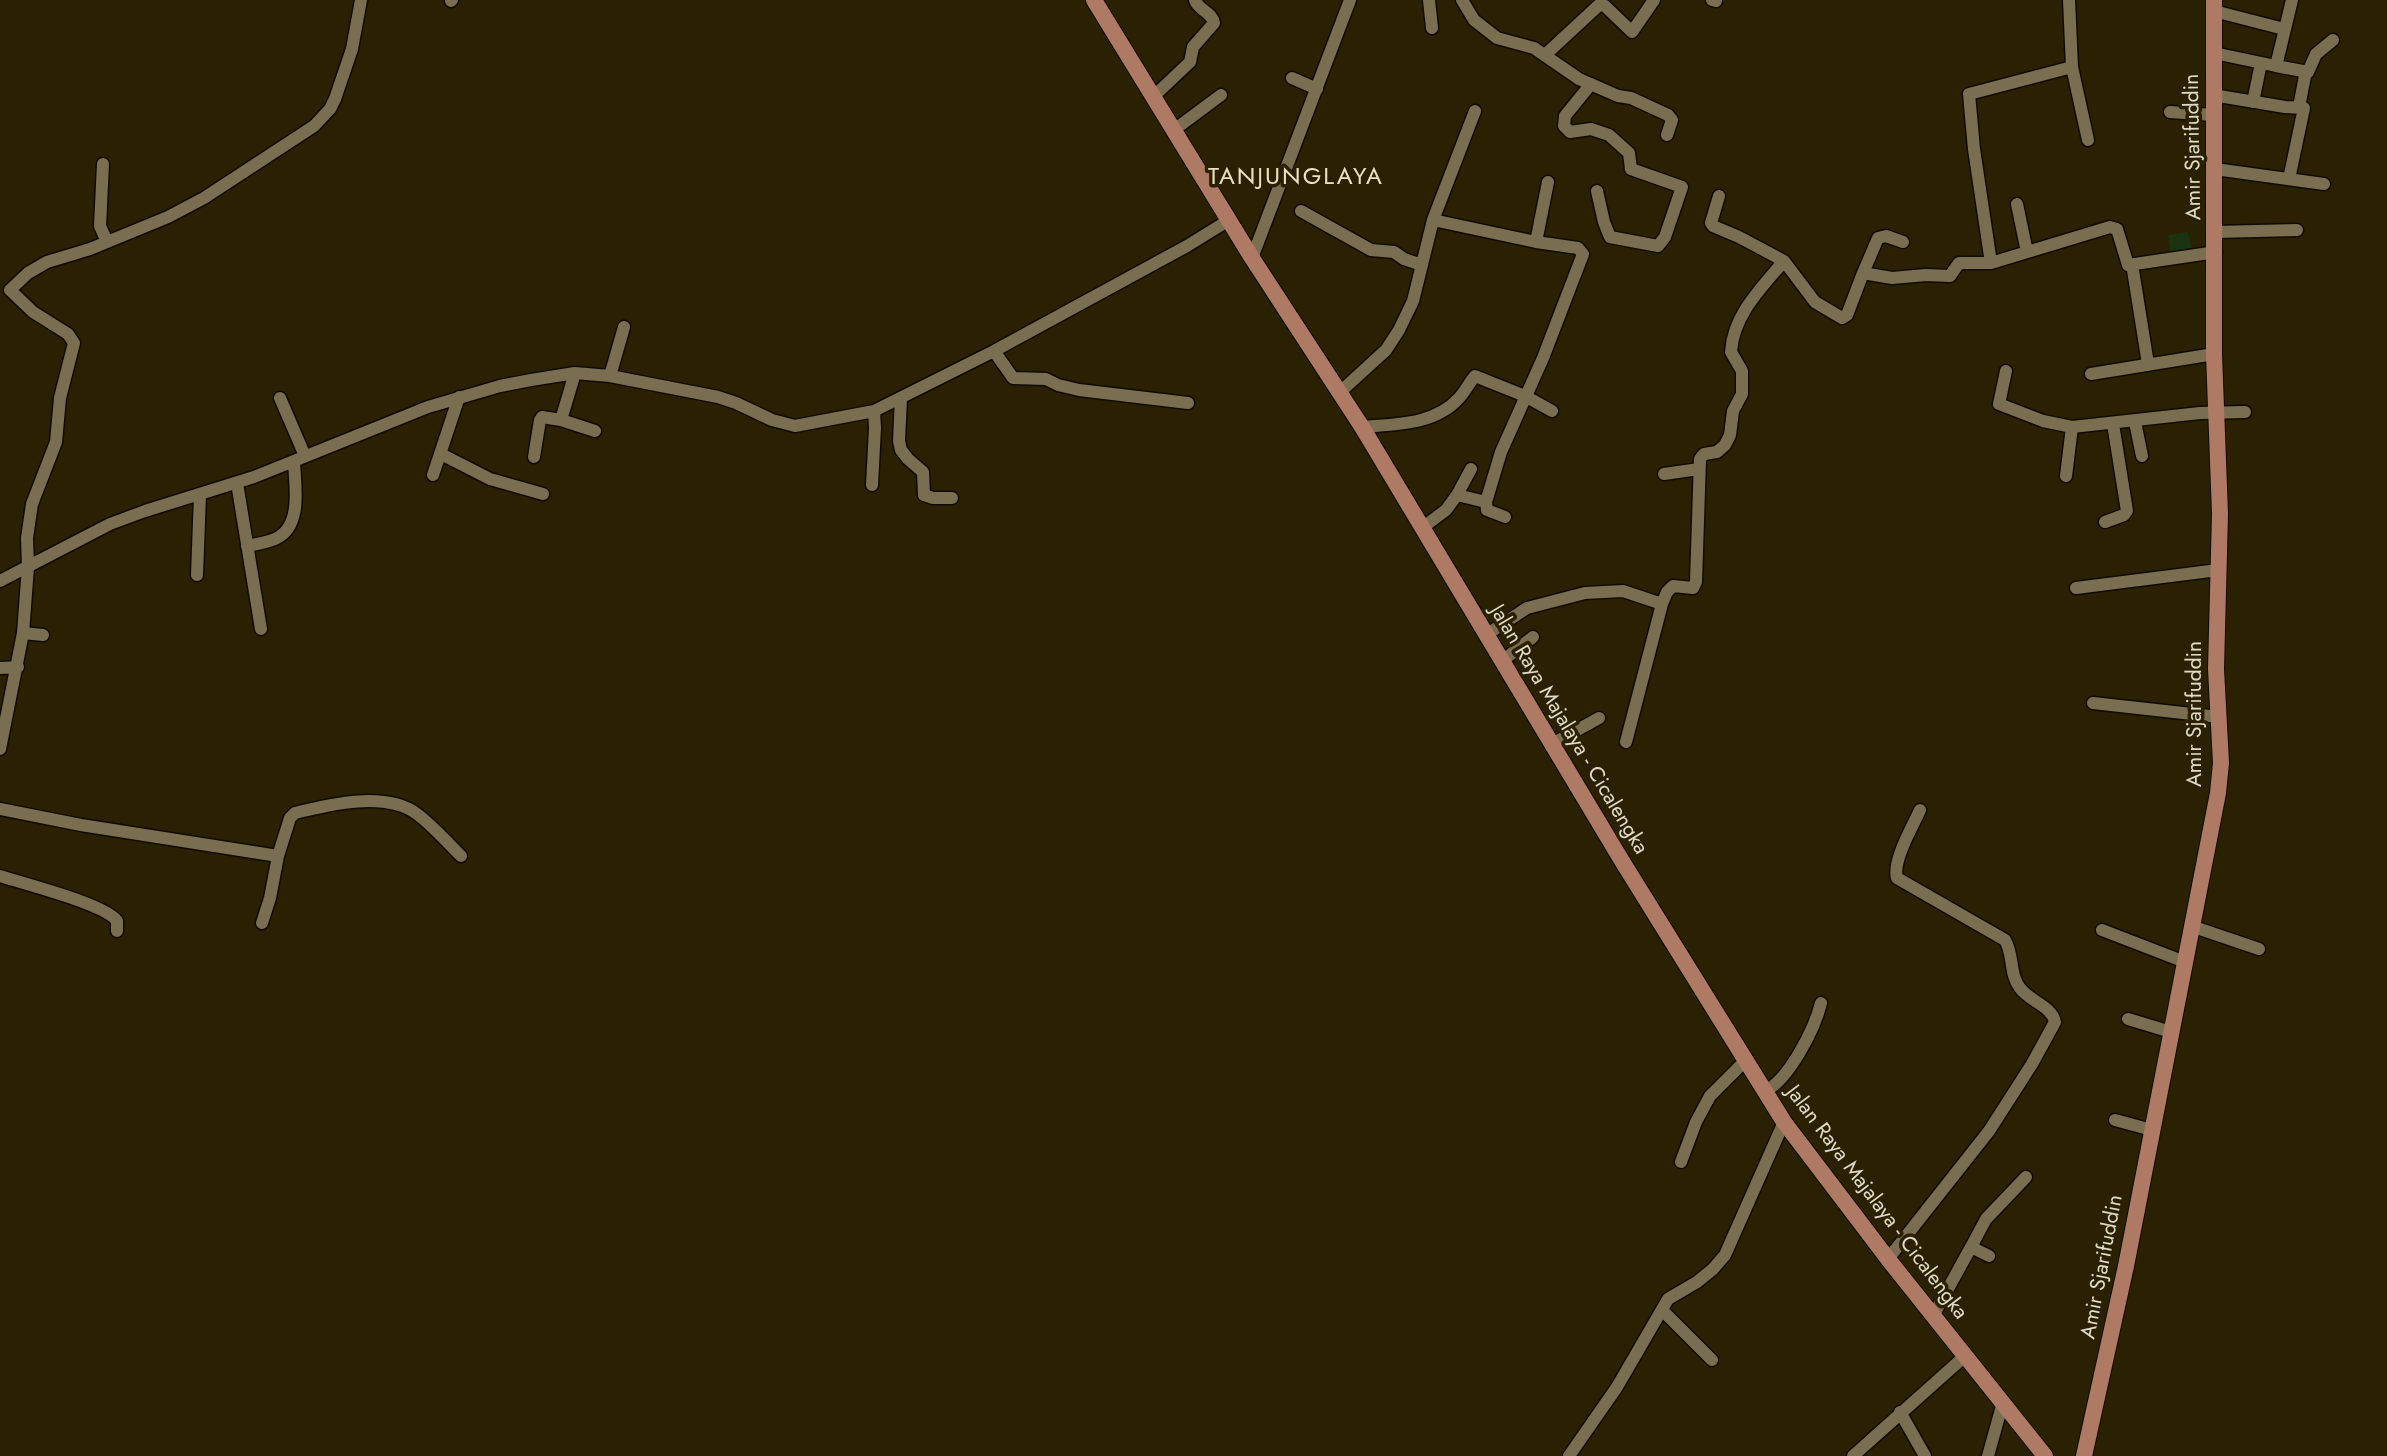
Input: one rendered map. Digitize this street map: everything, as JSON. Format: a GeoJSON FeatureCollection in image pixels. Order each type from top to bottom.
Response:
{"type":"FeatureCollection","features":[{"type":"Feature","properties":{"kind":"main road","name":"Jalan Raya Majalaya - Cicalengka"},"geometry":{"type":"LineString","coordinates":[[1094,0],[1252,258],[1362,427],[1552,744],[1784,1122],[1888,1259],[2045,1456]]}},
{"type":"Feature","properties":{"kind":"main road","name":"Amir Sjarifuddin"},"geometry":{"type":"LineString","coordinates":[[2084,1456],[2126,1266],[2218,793],[2221,764],[2216,669],[2220,514],[2214,354],[2214,5]]}},
{"type":"Feature","properties":{"kind":"street"},"geometry":{"type":"LineString","coordinates":[[0,749],[23,633],[28,566],[27,538],[33,504],[57,442],[60,398],[74,343],[68,334],[5,293],[28,273],[47,262],[107,242],[168,217],[204,198],[314,125],[335,99],[352,49],[361,0]]}},
{"type":"Feature","properties":{"kind":"street"},"geometry":{"type":"LineString","coordinates":[[1154,96],[1190,62],[1194,47],[1214,23],[1212,17],[1198,6],[1195,0]]}},
{"type":"Feature","properties":{"kind":"street"},"geometry":{"type":"LineString","coordinates":[[1252,258],[1350,0]]}},
{"type":"Feature","properties":{"kind":"street"},"geometry":{"type":"LineString","coordinates":[[1429,0],[1432,28]]}},
{"type":"Feature","properties":{"kind":"street"},"geometry":{"type":"LineString","coordinates":[[1462,0],[1474,20],[1492,35],[1534,48],[1579,79],[1618,96],[1632,98],[1668,115],[1672,120],[1667,135]]}},
{"type":"Feature","properties":{"kind":"street"},"geometry":{"type":"LineString","coordinates":[[1545,55],[1598,5],[1605,6],[1632,32],[1654,0]]}},
{"type":"Feature","properties":{"kind":"street"},"geometry":{"type":"LineString","coordinates":[[2069,0],[2072,66],[2088,140]]}},
{"type":"Feature","properties":{"kind":"street"},"geometry":{"type":"LineString","coordinates":[[2276,66],[2292,0]]}},
{"type":"Feature","properties":{"kind":"street"},"geometry":{"type":"LineString","coordinates":[[2214,5],[2284,29]]}},
{"type":"Feature","properties":{"kind":"street"},"geometry":{"type":"LineString","coordinates":[[2214,53],[2308,72],[2316,54],[2333,40]]}},
{"type":"Feature","properties":{"kind":"street"},"geometry":{"type":"LineString","coordinates":[[2253,102],[2261,63]]}},
{"type":"Feature","properties":{"kind":"street"},"geometry":{"type":"LineString","coordinates":[[1991,263],[1974,149],[1969,94],[2072,66]]}},
{"type":"Feature","properties":{"kind":"street"},"geometry":{"type":"LineString","coordinates":[[2299,107],[2306,71]]}},
{"type":"Feature","properties":{"kind":"street"},"geometry":{"type":"LineString","coordinates":[[1292,78],[1317,89]]}},
{"type":"Feature","properties":{"kind":"street"},"geometry":{"type":"LineString","coordinates":[[1591,84],[1565,116],[1564,126],[1570,132],[1591,129],[1609,135],[1629,153],[1632,169],[1682,187],[1665,237],[1658,246],[1611,237],[1604,222],[1597,191]]}},
{"type":"Feature","properties":{"kind":"street"},"geometry":{"type":"LineString","coordinates":[[1174,130],[1221,95]]}},
{"type":"Feature","properties":{"kind":"street"},"geometry":{"type":"LineString","coordinates":[[2213,95],[2304,108],[2290,179]]}},
{"type":"Feature","properties":{"kind":"street"},"geometry":{"type":"LineString","coordinates":[[1339,393],[1386,350],[1399,330],[1412,301],[1433,220],[1475,111]]}},
{"type":"Feature","properties":{"kind":"street"},"geometry":{"type":"LineString","coordinates":[[2170,112],[2213,115]]}},
{"type":"Feature","properties":{"kind":"street"},"geometry":{"type":"LineString","coordinates":[[103,164],[100,226],[107,242]]}},
{"type":"Feature","properties":{"kind":"street"},"geometry":{"type":"LineString","coordinates":[[2215,169],[2324,184]]}},
{"type":"Feature","properties":{"kind":"street"},"geometry":{"type":"LineString","coordinates":[[1536,242],[1548,182]]}},
{"type":"Feature","properties":{"kind":"street"},"geometry":{"type":"LineString","coordinates":[[1719,196],[1710,223],[1713,226],[1784,261],[1815,302],[1842,318],[1847,315],[1878,238],[1886,236],[1903,242]]}},
{"type":"Feature","properties":{"kind":"street"},"geometry":{"type":"LineString","coordinates":[[2017,204],[2027,252]]}},
{"type":"Feature","properties":{"kind":"street"},"geometry":{"type":"LineString","coordinates":[[1301,211],[1373,251],[1394,251],[1404,260],[1422,265]]}},
{"type":"Feature","properties":{"kind":"street"},"geometry":{"type":"LineString","coordinates":[[0,581],[110,524],[237,483],[416,411],[500,386],[575,373],[610,376],[718,397],[786,425],[823,422],[874,411],[994,351],[1188,246],[1229,220]]}},
{"type":"Feature","properties":{"kind":"street"},"geometry":{"type":"LineString","coordinates":[[1433,220],[1578,248],[1583,254],[1543,358],[1501,452],[1486,502],[1487,510],[1505,517]]}},
{"type":"Feature","properties":{"kind":"street"},"geometry":{"type":"LineString","coordinates":[[1863,274],[1892,278],[1950,276],[1959,263],[1991,263],[2113,227],[2117,229],[2126,263],[2216,252]]}},
{"type":"Feature","properties":{"kind":"street"},"geometry":{"type":"LineString","coordinates":[[2216,232],[2297,230]]}},
{"type":"Feature","properties":{"kind":"street"},"geometry":{"type":"LineString","coordinates":[[1626,742],[1662,604],[1671,587],[1690,588],[1696,582],[1699,469],[1702,455],[1717,452],[1725,444],[1730,435],[1733,411],[1742,394],[1742,372],[1731,349],[1744,311],[1784,261]]}},
{"type":"Feature","properties":{"kind":"street"},"geometry":{"type":"LineString","coordinates":[[2132,264],[2148,364]]}},
{"type":"Feature","properties":{"kind":"street"},"geometry":{"type":"LineString","coordinates":[[610,376],[624,327]]}},
{"type":"Feature","properties":{"kind":"street"},"geometry":{"type":"LineString","coordinates":[[994,351],[1015,378],[1046,379],[1079,390],[1188,403]]}},
{"type":"Feature","properties":{"kind":"street"},"geometry":{"type":"LineString","coordinates":[[2091,374],[2214,354]]}},
{"type":"Feature","properties":{"kind":"street"},"geometry":{"type":"LineString","coordinates":[[2006,371],[2000,404],[2043,421],[2072,427],[2245,412]]}},
{"type":"Feature","properties":{"kind":"street"},"geometry":{"type":"LineString","coordinates":[[561,420],[575,373]]}},
{"type":"Feature","properties":{"kind":"street"},"geometry":{"type":"LineString","coordinates":[[1362,427],[1415,423],[1440,413],[1461,397],[1475,376],[1525,396],[1552,411]]}},
{"type":"Feature","properties":{"kind":"street"},"geometry":{"type":"LineString","coordinates":[[433,475],[458,397]]}},
{"type":"Feature","properties":{"kind":"street"},"geometry":{"type":"LineString","coordinates":[[247,546],[279,537],[293,518],[299,459],[280,398]]}},
{"type":"Feature","properties":{"kind":"street"},"geometry":{"type":"LineString","coordinates":[[901,398],[901,450],[923,472],[924,495],[952,498]]}},
{"type":"Feature","properties":{"kind":"street"},"geometry":{"type":"LineString","coordinates":[[872,485],[874,411]]}},
{"type":"Feature","properties":{"kind":"street"},"geometry":{"type":"LineString","coordinates":[[534,457],[541,418],[561,420],[595,430]]}},
{"type":"Feature","properties":{"kind":"street"},"geometry":{"type":"LineString","coordinates":[[2135,422],[2143,456]]}},
{"type":"Feature","properties":{"kind":"street"},"geometry":{"type":"LineString","coordinates":[[2105,522],[2124,515],[2127,511],[2113,424]]}},
{"type":"Feature","properties":{"kind":"street"},"geometry":{"type":"LineString","coordinates":[[2066,477],[2072,427]]}},
{"type":"Feature","properties":{"kind":"street"},"geometry":{"type":"LineString","coordinates":[[441,454],[489,479],[543,494]]}},
{"type":"Feature","properties":{"kind":"street"},"geometry":{"type":"LineString","coordinates":[[1422,528],[1442,514],[1457,495],[1471,469]]}},
{"type":"Feature","properties":{"kind":"street"},"geometry":{"type":"LineString","coordinates":[[1664,474],[1699,469]]}},
{"type":"Feature","properties":{"kind":"street"},"geometry":{"type":"LineString","coordinates":[[237,483],[261,629]]}},
{"type":"Feature","properties":{"kind":"street"},"geometry":{"type":"LineString","coordinates":[[197,575],[200,495]]}},
{"type":"Feature","properties":{"kind":"street"},"geometry":{"type":"LineString","coordinates":[[1457,495],[1486,502]]}},
{"type":"Feature","properties":{"kind":"street"},"geometry":{"type":"LineString","coordinates":[[2076,588],[2218,570]]}},
{"type":"Feature","properties":{"kind":"street"},"geometry":{"type":"LineString","coordinates":[[1486,635],[1527,608],[1585,593],[1623,591],[1662,604]]}},
{"type":"Feature","properties":{"kind":"street"},"geometry":{"type":"LineString","coordinates":[[23,633],[43,635]]}},
{"type":"Feature","properties":{"kind":"street"},"geometry":{"type":"LineString","coordinates":[[1502,661],[1533,637]]}},
{"type":"Feature","properties":{"kind":"street"},"geometry":{"type":"LineString","coordinates":[[0,667],[18,667]]}},
{"type":"Feature","properties":{"kind":"street"},"geometry":{"type":"LineString","coordinates":[[2093,703],[2219,717]]}},
{"type":"Feature","properties":{"kind":"street"},"geometry":{"type":"LineString","coordinates":[[1552,744],[1599,718]]}},
{"type":"Feature","properties":{"kind":"street"},"geometry":{"type":"LineString","coordinates":[[262,923],[278,856],[290,818],[295,813],[378,800],[402,806],[417,814],[461,856]]}},
{"type":"Feature","properties":{"kind":"street"},"geometry":{"type":"LineString","coordinates":[[0,809],[81,825],[278,856]]}},
{"type":"Feature","properties":{"kind":"street"},"geometry":{"type":"LineString","coordinates":[[1888,1259],[1989,1132],[2055,1022],[2052,1012],[2029,997],[2017,984],[2010,950],[2005,940],[1897,878],[1897,865],[1920,810]]}},
{"type":"Feature","properties":{"kind":"street"},"geometry":{"type":"LineString","coordinates":[[0,876],[110,914],[117,921],[117,931]]}},
{"type":"Feature","properties":{"kind":"street"},"geometry":{"type":"LineString","coordinates":[[2192,926],[2259,949]]}},
{"type":"Feature","properties":{"kind":"street"},"geometry":{"type":"LineString","coordinates":[[2102,930],[2185,962]]}},
{"type":"Feature","properties":{"kind":"street"},"geometry":{"type":"LineString","coordinates":[[1765,1091],[1779,1081],[1805,1044],[1821,1003]]}},
{"type":"Feature","properties":{"kind":"street"},"geometry":{"type":"LineString","coordinates":[[2128,1018],[2171,1032]]}},
{"type":"Feature","properties":{"kind":"street"},"geometry":{"type":"LineString","coordinates":[[1681,1162],[1696,1122],[1710,1096],[1745,1060]]}},
{"type":"Feature","properties":{"kind":"street"},"geometry":{"type":"LineString","coordinates":[[2115,1121],[2152,1130]]}},
{"type":"Feature","properties":{"kind":"street"},"geometry":{"type":"LineString","coordinates":[[1569,1456],[1617,1387],[1668,1298],[1697,1282],[1725,1255],[1784,1122]]}},
{"type":"Feature","properties":{"kind":"street"},"geometry":{"type":"LineString","coordinates":[[1933,1315],[1986,1219],[2026,1177]]}},
{"type":"Feature","properties":{"kind":"street"},"geometry":{"type":"LineString","coordinates":[[1970,1247],[1989,1256]]}},
{"type":"Feature","properties":{"kind":"street"},"geometry":{"type":"LineString","coordinates":[[1662,1310],[1712,1360]]}},
{"type":"Feature","properties":{"kind":"street"},"geometry":{"type":"LineString","coordinates":[[1853,1456],[1965,1356]]}},
{"type":"Feature","properties":{"kind":"street"},"geometry":{"type":"LineString","coordinates":[[1988,1456],[2003,1402]]}},
{"type":"Feature","properties":{"kind":"street"},"geometry":{"type":"LineString","coordinates":[[1900,1412],[1925,1456]]}},
{"type":"Feature","properties":{"kind":"green space"},"geometry":{"type":"Polygon","coordinates":[[[2188,232],[2192,250],[2171,254],[2168,235],[2188,232]]]}},
{"type":"Feature","properties":{"kind":"district","name":"TANJUNGLAYA"},"geometry":{"type":"Point","coordinates":[1296,178]}}]}
